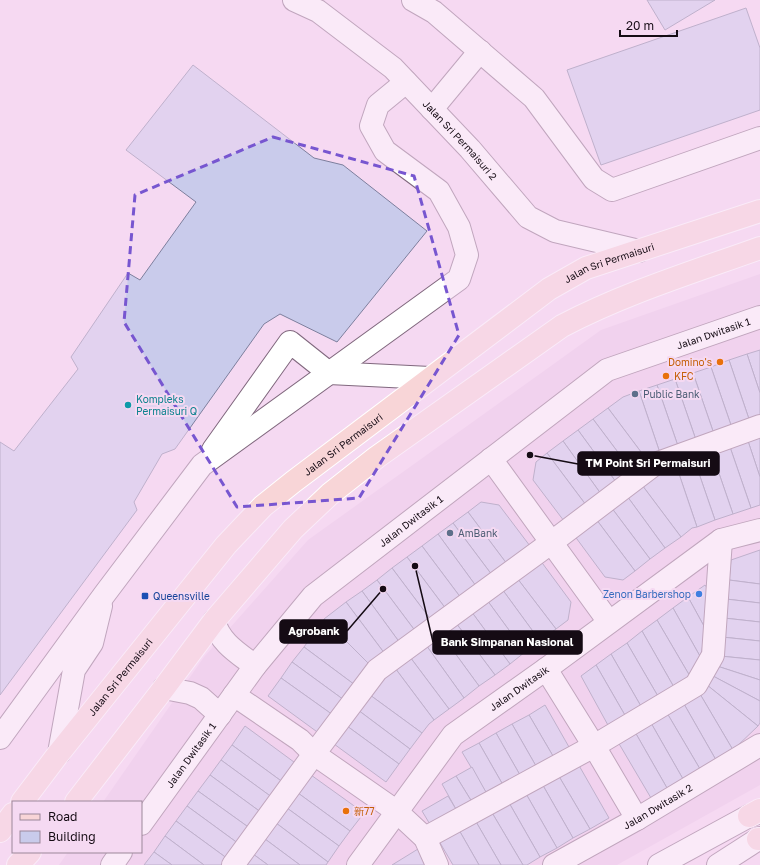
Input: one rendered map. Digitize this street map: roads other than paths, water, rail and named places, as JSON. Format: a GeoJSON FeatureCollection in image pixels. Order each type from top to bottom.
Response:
{"type":"FeatureCollection","features":[{"type":"Feature","properties":{"kind":"main road","name":"Jalan Sri Permaisuri"},"geometry":{"type":"LineString","coordinates":[[23,801],[59,753],[226,545],[263,506],[549,288],[586,268],[760,211]]}},
{"type":"Feature","properties":{"kind":"main road"},"geometry":{"type":"LineString","coordinates":[[77,801],[214,621],[293,529],[330,494],[377,457],[562,326],[593,310],[624,297],[760,248]]}},
{"type":"Feature","properties":{"kind":"main road"},"geometry":{"type":"LineString","coordinates":[[0,831],[12,815]]}},
{"type":"Feature","properties":{"kind":"main road"},"geometry":{"type":"LineString","coordinates":[[18,865],[29,853]]}},
{"type":"Feature","properties":{"kind":"main road"},"geometry":{"type":"LineString","coordinates":[[28,865],[37,853]]}},
{"type":"Feature","properties":{"kind":"street","name":"Jalan Sri Permaisuri 2"},"geometry":{"type":"LineString","coordinates":[[294,0],[318,11],[393,68],[470,149],[528,217],[555,231],[639,251]]}},
{"type":"Feature","properties":{"kind":"street"},"geometry":{"type":"LineString","coordinates":[[413,0],[434,12],[534,98],[594,179],[612,190],[760,138]]}},
{"type":"Feature","properties":{"kind":"street"},"geometry":{"type":"LineString","coordinates":[[432,109],[480,51]]}},
{"type":"Feature","properties":{"kind":"street"},"geometry":{"type":"LineString","coordinates":[[202,466],[459,278],[467,255],[459,227],[439,191],[385,151],[371,126],[378,105],[406,82]]}},
{"type":"Feature","properties":{"kind":"street","name":"Jalan Dwitasik 1"},"geometry":{"type":"LineString","coordinates":[[142,823],[255,666],[313,596],[607,370],[760,317]]}},
{"type":"Feature","properties":{"kind":"street"},"geometry":{"type":"LineString","coordinates":[[0,738],[104,595],[202,466],[290,342],[329,373],[430,378]]}},
{"type":"Feature","properties":{"kind":"street"},"geometry":{"type":"LineString","coordinates":[[233,865],[377,670],[552,542],[655,464],[760,426]]}},
{"type":"Feature","properties":{"kind":"street"},"geometry":{"type":"LineString","coordinates":[[491,459],[609,622]]}},
{"type":"Feature","properties":{"kind":"street","name":"Jalan Dwitasik"},"geometry":{"type":"LineString","coordinates":[[358,865],[453,735],[546,669],[721,540],[760,530]]}},
{"type":"Feature","properties":{"kind":"street"},"geometry":{"type":"LineString","coordinates":[[424,838],[594,746],[696,685],[713,655],[721,540]]}},
{"type":"Feature","properties":{"kind":"street"},"geometry":{"type":"LineString","coordinates":[[59,753],[74,670],[92,643],[104,595]]}},
{"type":"Feature","properties":{"kind":"street"},"geometry":{"type":"LineString","coordinates":[[214,621],[221,637],[236,652],[255,666]]}},
{"type":"Feature","properties":{"kind":"street"},"geometry":{"type":"LineString","coordinates":[[546,669],[637,819]]}},
{"type":"Feature","properties":{"kind":"street"},"geometry":{"type":"LineString","coordinates":[[164,688],[176,690],[201,698],[220,714]]}},
{"type":"Feature","properties":{"kind":"street"},"geometry":{"type":"LineString","coordinates":[[234,695],[300,740],[314,754],[396,811],[424,838],[437,865]]}},
{"type":"Feature","properties":{"kind":"street","name":"Jalan Dwitasik 2"},"geometry":{"type":"LineString","coordinates":[[554,865],[637,819],[760,745]]}},
{"type":"Feature","properties":{"kind":"street"},"geometry":{"type":"LineString","coordinates":[[659,865],[756,812]]}},
{"type":"Feature","properties":{"kind":"street"},"geometry":{"type":"LineString","coordinates":[[718,865],[759,839]]}},
{"type":"Feature","properties":{"kind":"street"},"geometry":{"type":"LineString","coordinates":[[112,865],[120,853]]}},
{"type":"Feature","properties":{"kind":"place","name":"Domino's"},"geometry":{"type":"Point","coordinates":[720,362]}},
{"type":"Feature","properties":{"kind":"place","name":"KFC"},"geometry":{"type":"Point","coordinates":[666,376]}},
{"type":"Feature","properties":{"kind":"place","name":"Public Bank"},"geometry":{"type":"Point","coordinates":[635,394]}},
{"type":"Feature","properties":{"kind":"place","name":"Kompleks Permaisuri Q"},"geometry":{"type":"Point","coordinates":[128,405]}},
{"type":"Feature","properties":{"kind":"place","name":"TM Point Sri Permaisuri"},"geometry":{"type":"Point","coordinates":[530,455]}},
{"type":"Feature","properties":{"kind":"place","name":"AmBank"},"geometry":{"type":"Point","coordinates":[450,533]}},
{"type":"Feature","properties":{"kind":"place","name":"Bank Simpanan Nasional"},"geometry":{"type":"Point","coordinates":[415,566]}},
{"type":"Feature","properties":{"kind":"place","name":"Agrobank"},"geometry":{"type":"Point","coordinates":[383,589]}},
{"type":"Feature","properties":{"kind":"place","name":"Zenon Barbershop"},"geometry":{"type":"Point","coordinates":[699,594]}},
{"type":"Feature","properties":{"kind":"place","name":"Queensville"},"geometry":{"type":"Point","coordinates":[145,596]}},
{"type":"Feature","properties":{"kind":"place","name":"新77"},"geometry":{"type":"Point","coordinates":[346,811]}}]}
